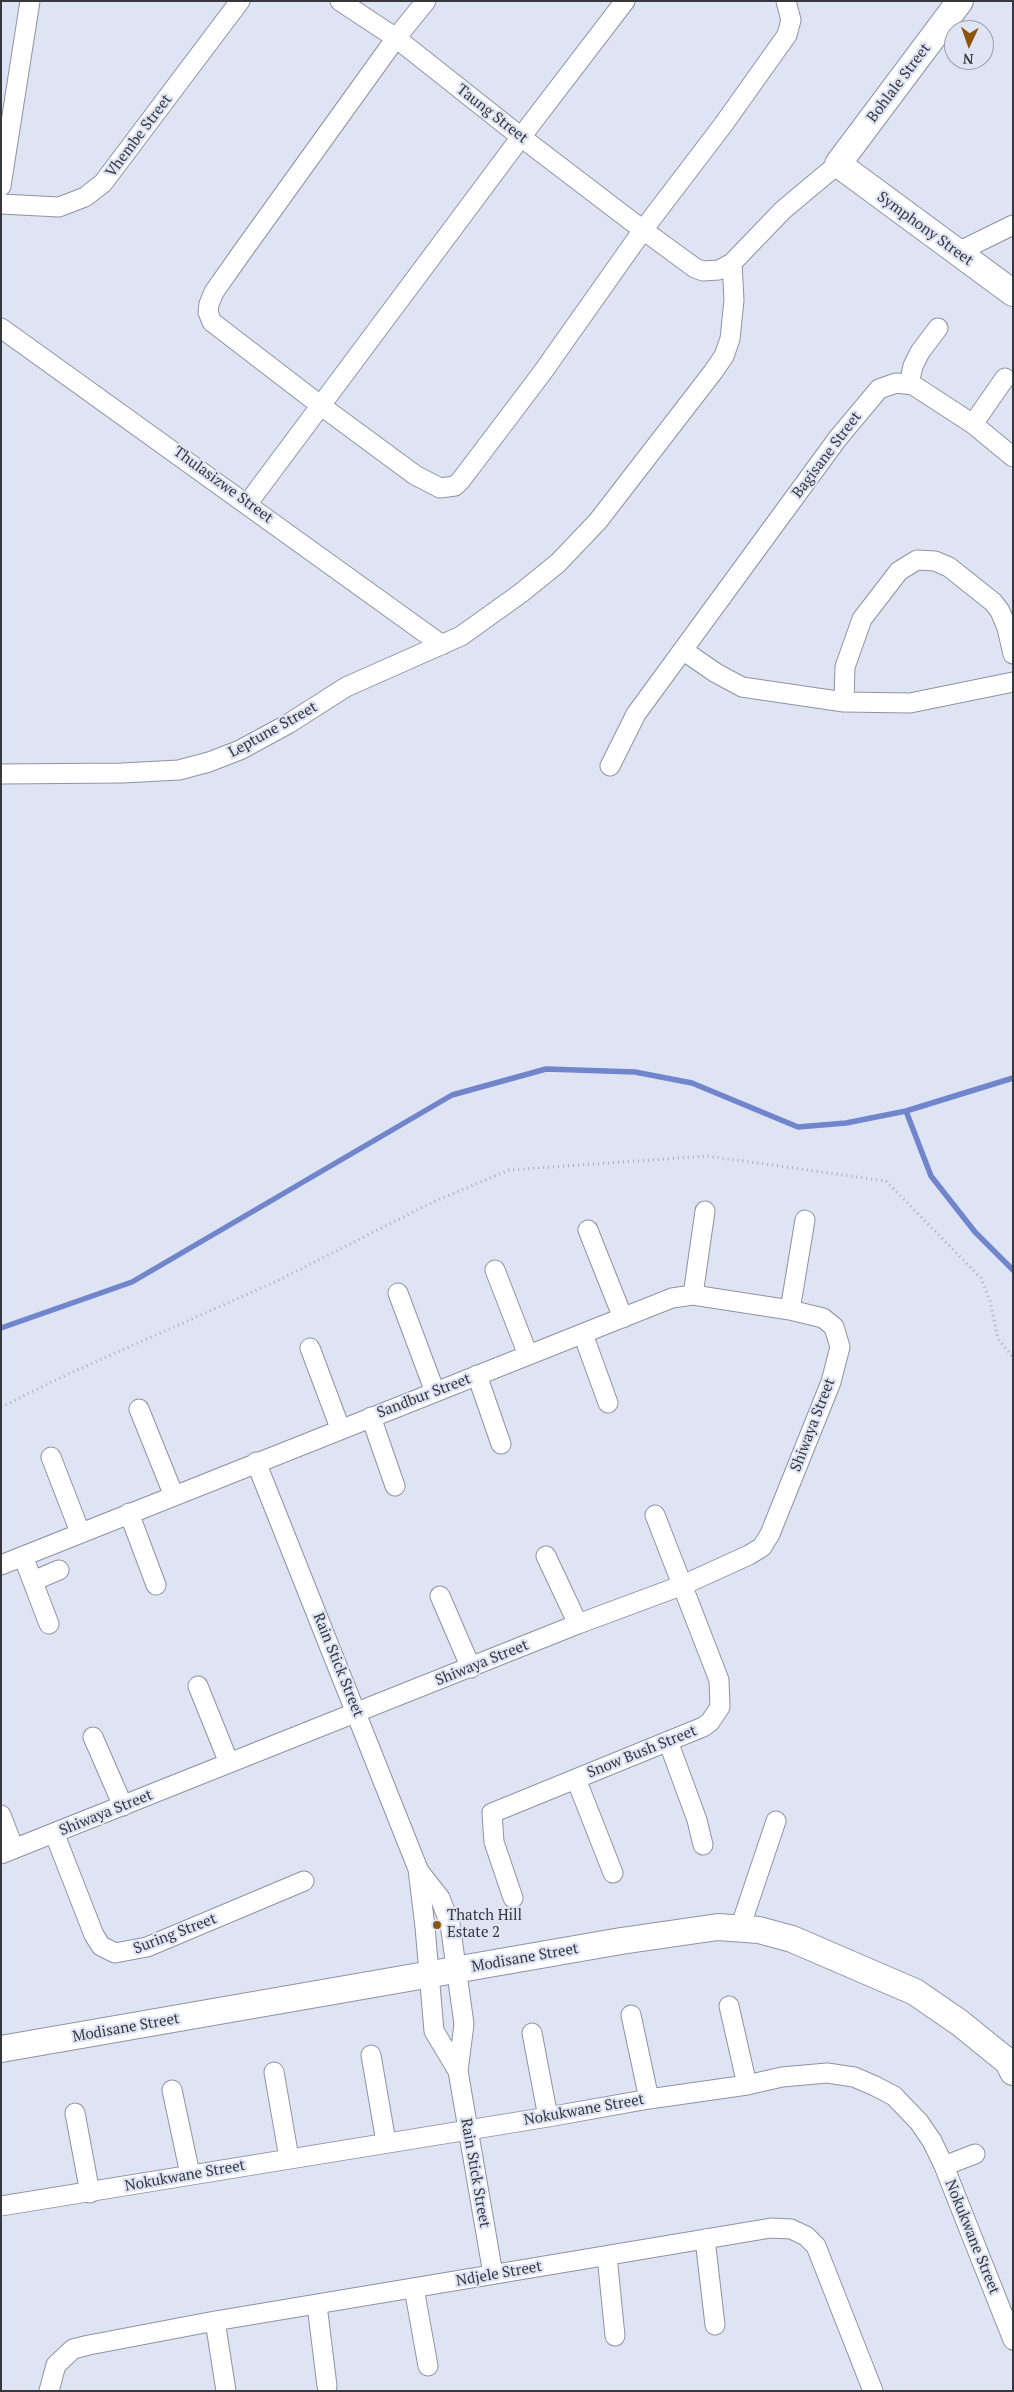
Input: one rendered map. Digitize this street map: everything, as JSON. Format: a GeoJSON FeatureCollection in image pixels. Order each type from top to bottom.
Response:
{"type":"FeatureCollection","features":[{"type":"Feature","properties":{"kind":"street"},"geometry":{"type":"LineString","coordinates":[[1,186],[30,1]]}},
{"type":"Feature","properties":{"kind":"street","name":"Vhembe Street"},"geometry":{"type":"LineString","coordinates":[[1,204],[59,207],[85,197],[103,183],[240,1]]}},
{"type":"Feature","properties":{"kind":"street","name":"Taung Street"},"geometry":{"type":"LineString","coordinates":[[340,1],[396,38],[521,137],[695,268],[703,271],[719,270],[732,263]]}},
{"type":"Feature","properties":{"kind":"street"},"geometry":{"type":"LineString","coordinates":[[426,1],[396,38],[240,254],[214,292],[208,312],[212,322],[320,405],[426,482],[440,488],[455,486],[542,373],[643,230],[723,125],[787,35],[791,20],[786,1]]}},
{"type":"Feature","properties":{"kind":"street"},"geometry":{"type":"LineString","coordinates":[[248,503],[625,1]]}},
{"type":"Feature","properties":{"kind":"street","name":"Bohlale Street"},"geometry":{"type":"LineString","coordinates":[[838,164],[960,1]]}},
{"type":"Feature","properties":{"kind":"street"},"geometry":{"type":"LineString","coordinates":[[732,263],[783,210],[838,164]]}},
{"type":"Feature","properties":{"kind":"street","name":"Symphony Street"},"geometry":{"type":"LineString","coordinates":[[838,164],[1013,293]]}},
{"type":"Feature","properties":{"kind":"street"},"geometry":{"type":"LineString","coordinates":[[958,252],[1013,225]]}},
{"type":"Feature","properties":{"kind":"street","name":"Leptune Street"},"geometry":{"type":"LineString","coordinates":[[1,774],[122,773],[179,770],[209,762],[240,750],[288,724],[346,687],[442,645],[468,631],[521,593],[558,563],[598,521],[713,372],[724,356],[730,339],[734,300],[732,263]]}},
{"type":"Feature","properties":{"kind":"street","name":"Thulasizwe Street"},"geometry":{"type":"LineString","coordinates":[[1,328],[248,503],[442,645]]}},
{"type":"Feature","properties":{"kind":"street"},"geometry":{"type":"LineString","coordinates":[[938,328],[920,352],[909,384],[926,392],[973,424],[1013,457]]}},
{"type":"Feature","properties":{"kind":"street"},"geometry":{"type":"LineString","coordinates":[[973,424],[1005,378]]}},
{"type":"Feature","properties":{"kind":"street","name":"Bagisane Street"},"geometry":{"type":"LineString","coordinates":[[610,766],[636,714],[858,413],[880,389],[896,382],[909,384]]}},
{"type":"Feature","properties":{"kind":"street"},"geometry":{"type":"LineString","coordinates":[[844,702],[845,667],[862,619],[899,570],[917,560],[935,561],[949,567],[993,602],[1000,610],[1007,628],[1013,654]]}},
{"type":"Feature","properties":{"kind":"street"},"geometry":{"type":"LineString","coordinates":[[684,651],[716,673],[742,687],[844,702],[910,704],[1013,682]]}},
{"type":"Feature","properties":{"kind":"street"},"geometry":{"type":"LineString","coordinates":[[693,1295],[705,1211]]}},
{"type":"Feature","properties":{"kind":"street"},"geometry":{"type":"LineString","coordinates":[[790,1310],[804,1220]]}},
{"type":"Feature","properties":{"kind":"street"},"geometry":{"type":"LineString","coordinates":[[588,1230],[623,1318]]}},
{"type":"Feature","properties":{"kind":"street"},"geometry":{"type":"LineString","coordinates":[[495,1270],[528,1355]]}},
{"type":"Feature","properties":{"kind":"street"},"geometry":{"type":"LineString","coordinates":[[398,1294],[435,1392]]}},
{"type":"Feature","properties":{"kind":"street","name":"Sandbur Street"},"geometry":{"type":"LineString","coordinates":[[1,1565],[340,1428],[672,1298],[693,1295],[790,1310],[823,1318],[830,1322],[840,1347]]}},
{"type":"Feature","properties":{"kind":"street"},"geometry":{"type":"LineString","coordinates":[[583,1334],[608,1403]]}},
{"type":"Feature","properties":{"kind":"street","name":"Shiwaya Street"},"geometry":{"type":"LineString","coordinates":[[8,1852],[55,1835],[578,1624],[683,1586],[749,1556],[762,1547],[770,1534],[827,1390],[840,1347]]}},
{"type":"Feature","properties":{"kind":"street"},"geometry":{"type":"LineString","coordinates":[[310,1348],[340,1428]]}},
{"type":"Feature","properties":{"kind":"street"},"geometry":{"type":"LineString","coordinates":[[476,1375],[501,1444]]}},
{"type":"Feature","properties":{"kind":"street"},"geometry":{"type":"LineString","coordinates":[[140,1410],[174,1496]]}},
{"type":"Feature","properties":{"kind":"street"},"geometry":{"type":"LineString","coordinates":[[371,1417],[395,1486]]}},
{"type":"Feature","properties":{"kind":"street"},"geometry":{"type":"LineString","coordinates":[[51,1457],[80,1532]]}},
{"type":"Feature","properties":{"kind":"street","name":"Rain Stick Street"},"geometry":{"type":"LineString","coordinates":[[256,1462],[418,1869],[444,1906],[450,1924],[464,2024],[458,2071],[466,2129],[493,2274]]}},
{"type":"Feature","properties":{"kind":"street"},"geometry":{"type":"LineString","coordinates":[[129,1513],[156,1585]]}},
{"type":"Feature","properties":{"kind":"street","name":"Snow Bush Street"},"geometry":{"type":"LineString","coordinates":[[513,1898],[494,1842],[492,1813],[668,1741],[710,1722],[717,1715],[721,1702],[719,1680],[655,1515]]}},
{"type":"Feature","properties":{"kind":"street"},"geometry":{"type":"LineString","coordinates":[[23,1556],[50,1624]]}},
{"type":"Feature","properties":{"kind":"street"},"geometry":{"type":"LineString","coordinates":[[546,1556],[578,1624]]}},
{"type":"Feature","properties":{"kind":"street"},"geometry":{"type":"LineString","coordinates":[[33,1580],[59,1570]]}},
{"type":"Feature","properties":{"kind":"street"},"geometry":{"type":"LineString","coordinates":[[440,1596],[471,1668]]}},
{"type":"Feature","properties":{"kind":"street"},"geometry":{"type":"LineString","coordinates":[[198,1686],[230,1763]]}},
{"type":"Feature","properties":{"kind":"street"},"geometry":{"type":"LineString","coordinates":[[93,1736],[123,1806]]}},
{"type":"Feature","properties":{"kind":"street"},"geometry":{"type":"LineString","coordinates":[[668,1741],[697,1820],[703,1845]]}},
{"type":"Feature","properties":{"kind":"street"},"geometry":{"type":"LineString","coordinates":[[576,1780],[613,1872]]}},
{"type":"Feature","properties":{"kind":"street"},"geometry":{"type":"LineString","coordinates":[[1,1815],[8,1852]]}},
{"type":"Feature","properties":{"kind":"street"},"geometry":{"type":"LineString","coordinates":[[740,1928],[776,1821]]}},
{"type":"Feature","properties":{"kind":"street","name":"Suring Street"},"geometry":{"type":"LineString","coordinates":[[55,1835],[94,1935],[101,1946],[115,1953],[147,1947],[304,1881]]}},
{"type":"Feature","properties":{"kind":"street","name":"Rain Stick Street"},"geometry":{"type":"LineString","coordinates":[[418,1869],[434,2031],[458,2071]]}},
{"type":"Feature","properties":{"kind":"street","name":"Modisane Street"},"geometry":{"type":"LineString","coordinates":[[1,2049],[128,2029],[429,1974],[718,1927],[759,1930],[792,1939],[915,1992],[953,2018],[1011,2064]]}},
{"type":"Feature","properties":{"kind":"street"},"geometry":{"type":"LineString","coordinates":[[729,2006],[747,2085]]}},
{"type":"Feature","properties":{"kind":"street"},"geometry":{"type":"LineString","coordinates":[[631,2014],[649,2099]]}},
{"type":"Feature","properties":{"kind":"street"},"geometry":{"type":"LineString","coordinates":[[532,2033],[548,2117]]}},
{"type":"Feature","properties":{"kind":"street"},"geometry":{"type":"LineString","coordinates":[[370,2055],[386,2142]]}},
{"type":"Feature","properties":{"kind":"street"},"geometry":{"type":"LineString","coordinates":[[274,2072],[289,2158]]}},
{"type":"Feature","properties":{"kind":"street","name":"Nokukwane Street"},"geometry":{"type":"LineString","coordinates":[[1,2206],[90,2193],[190,2174],[649,2099],[747,2085],[807,2073],[827,2072],[854,2077],[894,2096],[932,2141],[944,2166],[1013,2340]]}},
{"type":"Feature","properties":{"kind":"street"},"geometry":{"type":"LineString","coordinates":[[172,2090],[190,2174]]}},
{"type":"Feature","properties":{"kind":"street"},"geometry":{"type":"LineString","coordinates":[[75,2113],[90,2193]]}},
{"type":"Feature","properties":{"kind":"street"},"geometry":{"type":"LineString","coordinates":[[944,2166],[975,2154]]}},
{"type":"Feature","properties":{"kind":"street","name":"Ndjele Street"},"geometry":{"type":"LineString","coordinates":[[49,2391],[56,2365],[73,2350],[214,2321],[771,2228],[791,2229],[806,2236],[816,2246],[873,2391]]}},
{"type":"Feature","properties":{"kind":"street"},"geometry":{"type":"LineString","coordinates":[[705,2239],[716,2326]]}},
{"type":"Feature","properties":{"kind":"street"},"geometry":{"type":"LineString","coordinates":[[607,2256],[615,2336]]}},
{"type":"Feature","properties":{"kind":"street"},"geometry":{"type":"LineString","coordinates":[[414,2288],[428,2366]]}},
{"type":"Feature","properties":{"kind":"street"},"geometry":{"type":"LineString","coordinates":[[317,2305],[327,2386]]}},
{"type":"Feature","properties":{"kind":"street"},"geometry":{"type":"LineString","coordinates":[[214,2321],[226,2391]]}},
{"type":"Feature","properties":{"kind":"path"},"geometry":{"type":"LineString","coordinates":[[1,1407],[66,1375],[277,1281],[433,1202],[509,1170],[707,1156],[886,1181],[981,1278],[990,1301],[998,1340],[1013,1357]]}},
{"type":"Feature","properties":{"kind":"waterway"},"geometry":{"type":"LineString","coordinates":[[1,1328],[132,1282],[452,1095],[546,1069],[635,1072],[692,1083],[798,1127],[846,1123],[906,1111],[1013,1078]]}},
{"type":"Feature","properties":{"kind":"waterway"},"geometry":{"type":"LineString","coordinates":[[906,1111],[931,1176],[975,1232],[1013,1270]]}},
{"type":"Feature","properties":{"kind":"place","name":"Thatch Hill Estate 2"},"geometry":{"type":"Point","coordinates":[437,1925]}}]}
